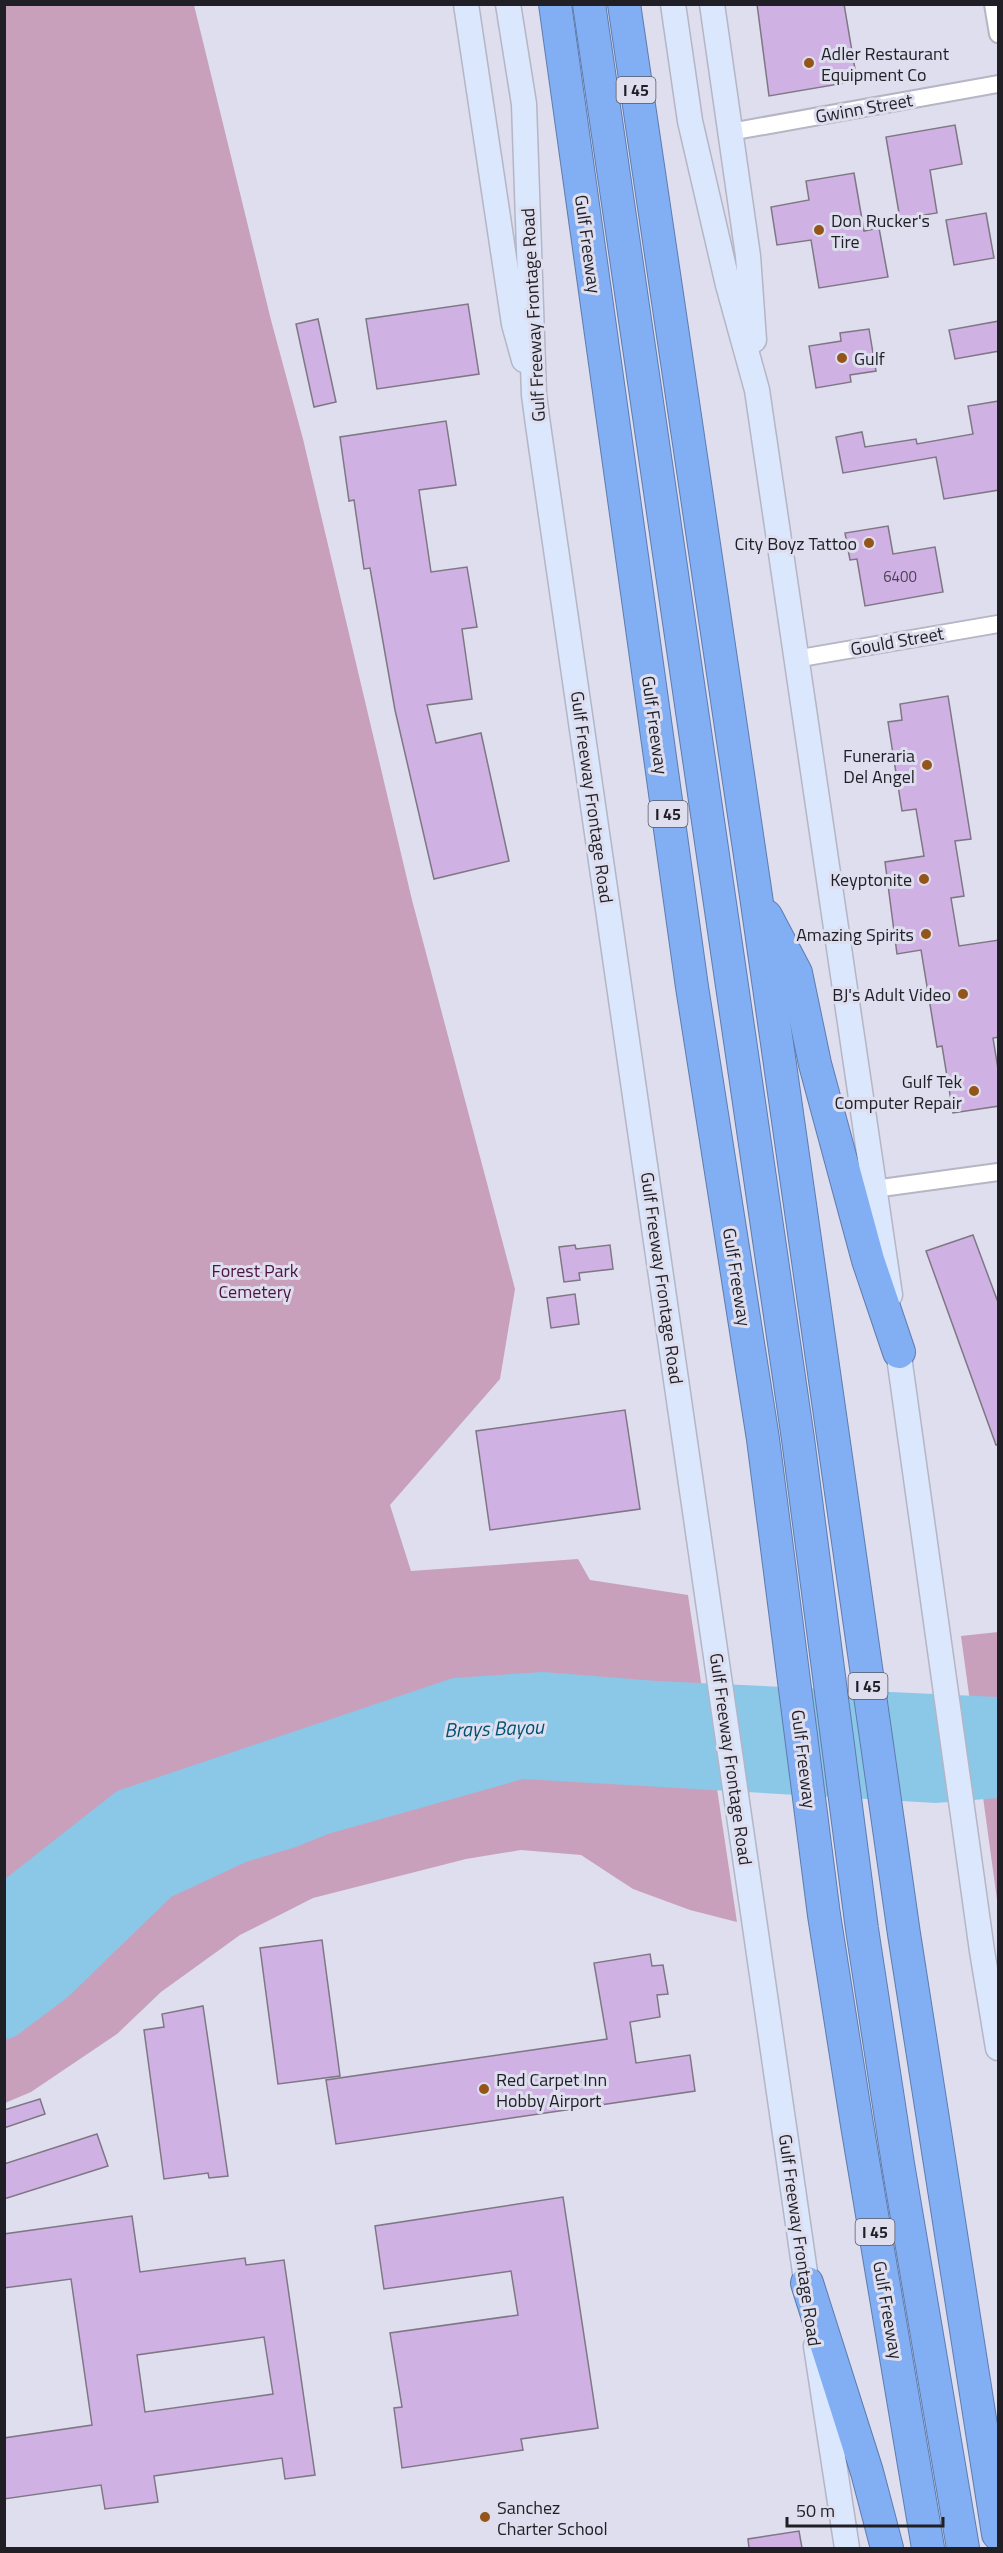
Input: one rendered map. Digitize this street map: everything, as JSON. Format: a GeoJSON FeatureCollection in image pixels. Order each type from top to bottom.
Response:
{"type":"FeatureCollection","features":[{"type":"Feature","properties":{"kind":"highway","name":"Gulf Freeway"},"geometry":{"type":"LineString","coordinates":[[555,4],[693,987],[763,1439],[824,1915],[928,2548]]}},
{"type":"Feature","properties":{"kind":"highway","name":"Gulf Freeway"},"geometry":{"type":"LineString","coordinates":[[589,4],[798,1439],[862,1929],[898,2164],[963,2548]]}},
{"type":"Feature","properties":{"kind":"highway","name":"I 45"},"geometry":{"type":"LineString","coordinates":[[624,4],[756,896],[903,1934],[999,2534]]}},
{"type":"Feature","properties":{"kind":"highway"},"geometry":{"type":"LineString","coordinates":[[756,896],[796,972],[815,1064],[868,1260],[899,1352]]}},
{"type":"Feature","properties":{"kind":"highway"},"geometry":{"type":"LineString","coordinates":[[807,2283],[867,2472],[887,2548]]}},
{"type":"Feature","properties":{"kind":"main road"},"geometry":{"type":"LineString","coordinates":[[466,4],[514,324],[534,395]]}},
{"type":"Feature","properties":{"kind":"main road","name":"Gulf Freeway Frontage Road"},"geometry":{"type":"LineString","coordinates":[[508,4],[524,104],[534,395],[846,2548]]}},
{"type":"Feature","properties":{"kind":"main road"},"geometry":{"type":"LineString","coordinates":[[673,4],[690,121],[728,285],[757,390]]}},
{"type":"Feature","properties":{"kind":"main road"},"geometry":{"type":"LineString","coordinates":[[711,4],[748,256],[757,390],[899,1352],[925,1555],[982,1951],[999,2048]]}},
{"type":"Feature","properties":{"kind":"street"},"geometry":{"type":"LineString","coordinates":[[993,4],[999,34]]}},
{"type":"Feature","properties":{"kind":"street","name":"Gwinn Street"},"geometry":{"type":"LineString","coordinates":[[730,132],[999,84]]}},
{"type":"Feature","properties":{"kind":"street","name":"Gould Street"},"geometry":{"type":"LineString","coordinates":[[795,659],[999,624]]}},
{"type":"Feature","properties":{"kind":"street"},"geometry":{"type":"LineString","coordinates":[[874,1189],[999,1172]]}},
{"type":"Feature","properties":{"kind":"green space","name":"Forest Park Cemetery"},"geometry":{"type":"Polygon","coordinates":[[[5,5],[194,5],[271,320],[303,439],[412,900],[515,1289],[500,1379],[390,1505],[411,1571],[578,1559],[590,1580],[688,1595],[737,1922],[690,1910],[633,1889],[581,1855],[521,1850],[466,1859],[313,1898],[240,1935],[161,1992],[117,2034],[31,2092],[5,2103],[5,5]]]}},
{"type":"Feature","properties":{"kind":"green space"},"geometry":{"type":"Polygon","coordinates":[[[998,1632],[998,1907],[961,1636],[998,1632]]]}},
{"type":"Feature","properties":{"kind":"water","name":"Brays Bayou"},"geometry":{"type":"Polygon","coordinates":[[[543,1672],[657,1681],[998,1697],[998,1798],[936,1803],[523,1779],[328,1834],[296,1847],[246,1862],[171,1897],[68,1997],[16,2036],[5,2040],[5,1879],[117,1791],[453,1678],[543,1672]]]}},
{"type":"Feature","properties":{"kind":"building","name":"Adler Restaurant Equipment Co"},"geometry":{"type":"Polygon","coordinates":[[[757,4],[844,4],[857,81],[769,96],[757,4]]]}},
{"type":"Feature","properties":{"kind":"building"},"geometry":{"type":"Polygon","coordinates":[[[955,125],[962,164],[930,170],[937,213],[900,219],[886,137],[955,125]]]}},
{"type":"Feature","properties":{"kind":"building","name":"Don Rucker's Tire"},"geometry":{"type":"Polygon","coordinates":[[[854,173],[864,231],[879,228],[888,277],[819,288],[811,240],[777,245],[771,207],[809,200],[806,181],[854,173]]]}},
{"type":"Feature","properties":{"kind":"building"},"geometry":{"type":"Polygon","coordinates":[[[986,213],[994,258],[954,265],[946,220],[986,213]]]}},
{"type":"Feature","properties":{"kind":"building"},"geometry":{"type":"Polygon","coordinates":[[[468,304],[479,374],[377,389],[366,319],[468,304]]]}},
{"type":"Feature","properties":{"kind":"building"},"geometry":{"type":"Polygon","coordinates":[[[318,319],[336,402],[314,407],[296,324],[318,319]]]}},
{"type":"Feature","properties":{"kind":"building"},"geometry":{"type":"Polygon","coordinates":[[[999,321],[999,351],[955,359],[949,330],[999,321]]]}},
{"type":"Feature","properties":{"kind":"building","name":"Gulf"},"geometry":{"type":"Polygon","coordinates":[[[869,329],[876,371],[850,375],[851,382],[816,388],[809,346],[841,341],[840,333],[869,329]]]}},
{"type":"Feature","properties":{"kind":"building"},"geometry":{"type":"Polygon","coordinates":[[[999,401],[999,490],[944,499],[936,457],[843,473],[836,437],[862,432],[865,447],[916,439],[917,444],[973,434],[968,406],[999,401]]]}},
{"type":"Feature","properties":{"kind":"building"},"geometry":{"type":"Polygon","coordinates":[[[446,421],[456,485],[419,490],[431,572],[467,567],[477,627],[462,629],[472,699],[427,705],[436,743],[481,733],[509,861],[434,879],[395,710],[370,568],[364,569],[354,500],[349,501],[340,437],[446,421]]]}},
{"type":"Feature","properties":{"kind":"building"},"geometry":{"type":"Polygon","coordinates":[[[888,526],[893,554],[935,547],[943,592],[865,606],[857,559],[850,560],[845,533],[888,526]]]}},
{"type":"Feature","properties":{"kind":"building"},"geometry":{"type":"Polygon","coordinates":[[[948,696],[971,839],[955,841],[964,896],[951,898],[959,946],[999,940],[999,1037],[993,1038],[999,1075],[999,1106],[953,1113],[942,1046],[937,1047],[921,950],[897,954],[885,862],[924,856],[916,809],[902,811],[888,722],[902,720],[900,704],[948,696]]]}},
{"type":"Feature","properties":{"kind":"building"},"geometry":{"type":"Polygon","coordinates":[[[973,1235],[999,1305],[999,1444],[996,1445],[926,1251],[973,1235]]]}},
{"type":"Feature","properties":{"kind":"building"},"geometry":{"type":"Polygon","coordinates":[[[575,1245],[576,1249],[610,1245],[613,1269],[579,1273],[580,1280],[564,1282],[559,1247],[575,1245]]]}},
{"type":"Feature","properties":{"kind":"building"},"geometry":{"type":"Polygon","coordinates":[[[575,1294],[579,1324],[551,1328],[547,1298],[575,1294]]]}},
{"type":"Feature","properties":{"kind":"building"},"geometry":{"type":"Polygon","coordinates":[[[625,1410],[640,1509],[490,1530],[476,1431],[625,1410]]]}},
{"type":"Feature","properties":{"kind":"building"},"geometry":{"type":"Polygon","coordinates":[[[322,1940],[340,2076],[278,2084],[260,1948],[322,1940]]]}},
{"type":"Feature","properties":{"kind":"building","name":"Red Carpet Inn Hobby Airport"},"geometry":{"type":"Polygon","coordinates":[[[650,1954],[652,1966],[663,1965],[668,1994],[657,1995],[660,2017],[630,2022],[636,2063],[690,2055],[695,2091],[336,2144],[326,2080],[607,2039],[594,1963],[650,1954]]]}},
{"type":"Feature","properties":{"kind":"building"},"geometry":{"type":"Polygon","coordinates":[[[203,2006],[228,2176],[209,2178],[208,2173],[164,2179],[144,2030],[164,2027],[162,2014],[203,2006]]]}},
{"type":"Feature","properties":{"kind":"building"},"geometry":{"type":"Polygon","coordinates":[[[40,2099],[45,2114],[4,2128],[4,2110],[40,2099]]]}},
{"type":"Feature","properties":{"kind":"building"},"geometry":{"type":"Polygon","coordinates":[[[97,2134],[108,2166],[4,2199],[4,2164],[97,2134]]]}},
{"type":"Feature","properties":{"kind":"building"},"geometry":{"type":"Polygon","coordinates":[[[563,2197],[598,2428],[521,2439],[523,2450],[402,2468],[394,2408],[402,2407],[390,2333],[518,2315],[511,2271],[384,2289],[375,2226],[563,2197]]]}},
{"type":"Feature","properties":{"kind":"building"},"geometry":{"type":"Polygon","coordinates":[[[132,2216],[140,2272],[245,2258],[246,2265],[284,2260],[315,2475],[285,2479],[282,2458],[154,2476],[158,2502],[105,2509],[101,2485],[4,2499],[4,2438],[92,2425],[71,2279],[4,2288],[4,2234],[132,2216]],[[264,2337],[137,2355],[145,2412],[273,2394],[264,2337]]]}},
{"type":"Feature","properties":{"kind":"building"},"geometry":{"type":"Polygon","coordinates":[[[799,2531],[802,2548],[749,2548],[748,2539],[799,2531]]]}},
{"type":"Feature","properties":{"kind":"place","name":"Adler Restaurant Equipment Co"},"geometry":{"type":"Point","coordinates":[809,63]}},
{"type":"Feature","properties":{"kind":"place","name":"Don Rucker's Tire"},"geometry":{"type":"Point","coordinates":[819,230]}},
{"type":"Feature","properties":{"kind":"place","name":"Gulf"},"geometry":{"type":"Point","coordinates":[842,358]}},
{"type":"Feature","properties":{"kind":"place","name":"City Boyz Tattoo"},"geometry":{"type":"Point","coordinates":[869,543]}},
{"type":"Feature","properties":{"kind":"place","name":"Funeraria Del Angel"},"geometry":{"type":"Point","coordinates":[927,765]}},
{"type":"Feature","properties":{"kind":"place","name":"Keyptonite"},"geometry":{"type":"Point","coordinates":[924,879]}},
{"type":"Feature","properties":{"kind":"place","name":"Amazing Spirits"},"geometry":{"type":"Point","coordinates":[926,934]}},
{"type":"Feature","properties":{"kind":"place","name":"BJ's Adult Video"},"geometry":{"type":"Point","coordinates":[963,994]}},
{"type":"Feature","properties":{"kind":"place","name":"Gulf Tek Computer Repair"},"geometry":{"type":"Point","coordinates":[974,1091]}},
{"type":"Feature","properties":{"kind":"place","name":"Red Carpet Inn Hobby Airport"},"geometry":{"type":"Point","coordinates":[484,2089]}},
{"type":"Feature","properties":{"kind":"place","name":"Sanchez Charter School"},"geometry":{"type":"Point","coordinates":[485,2517]}}]}
